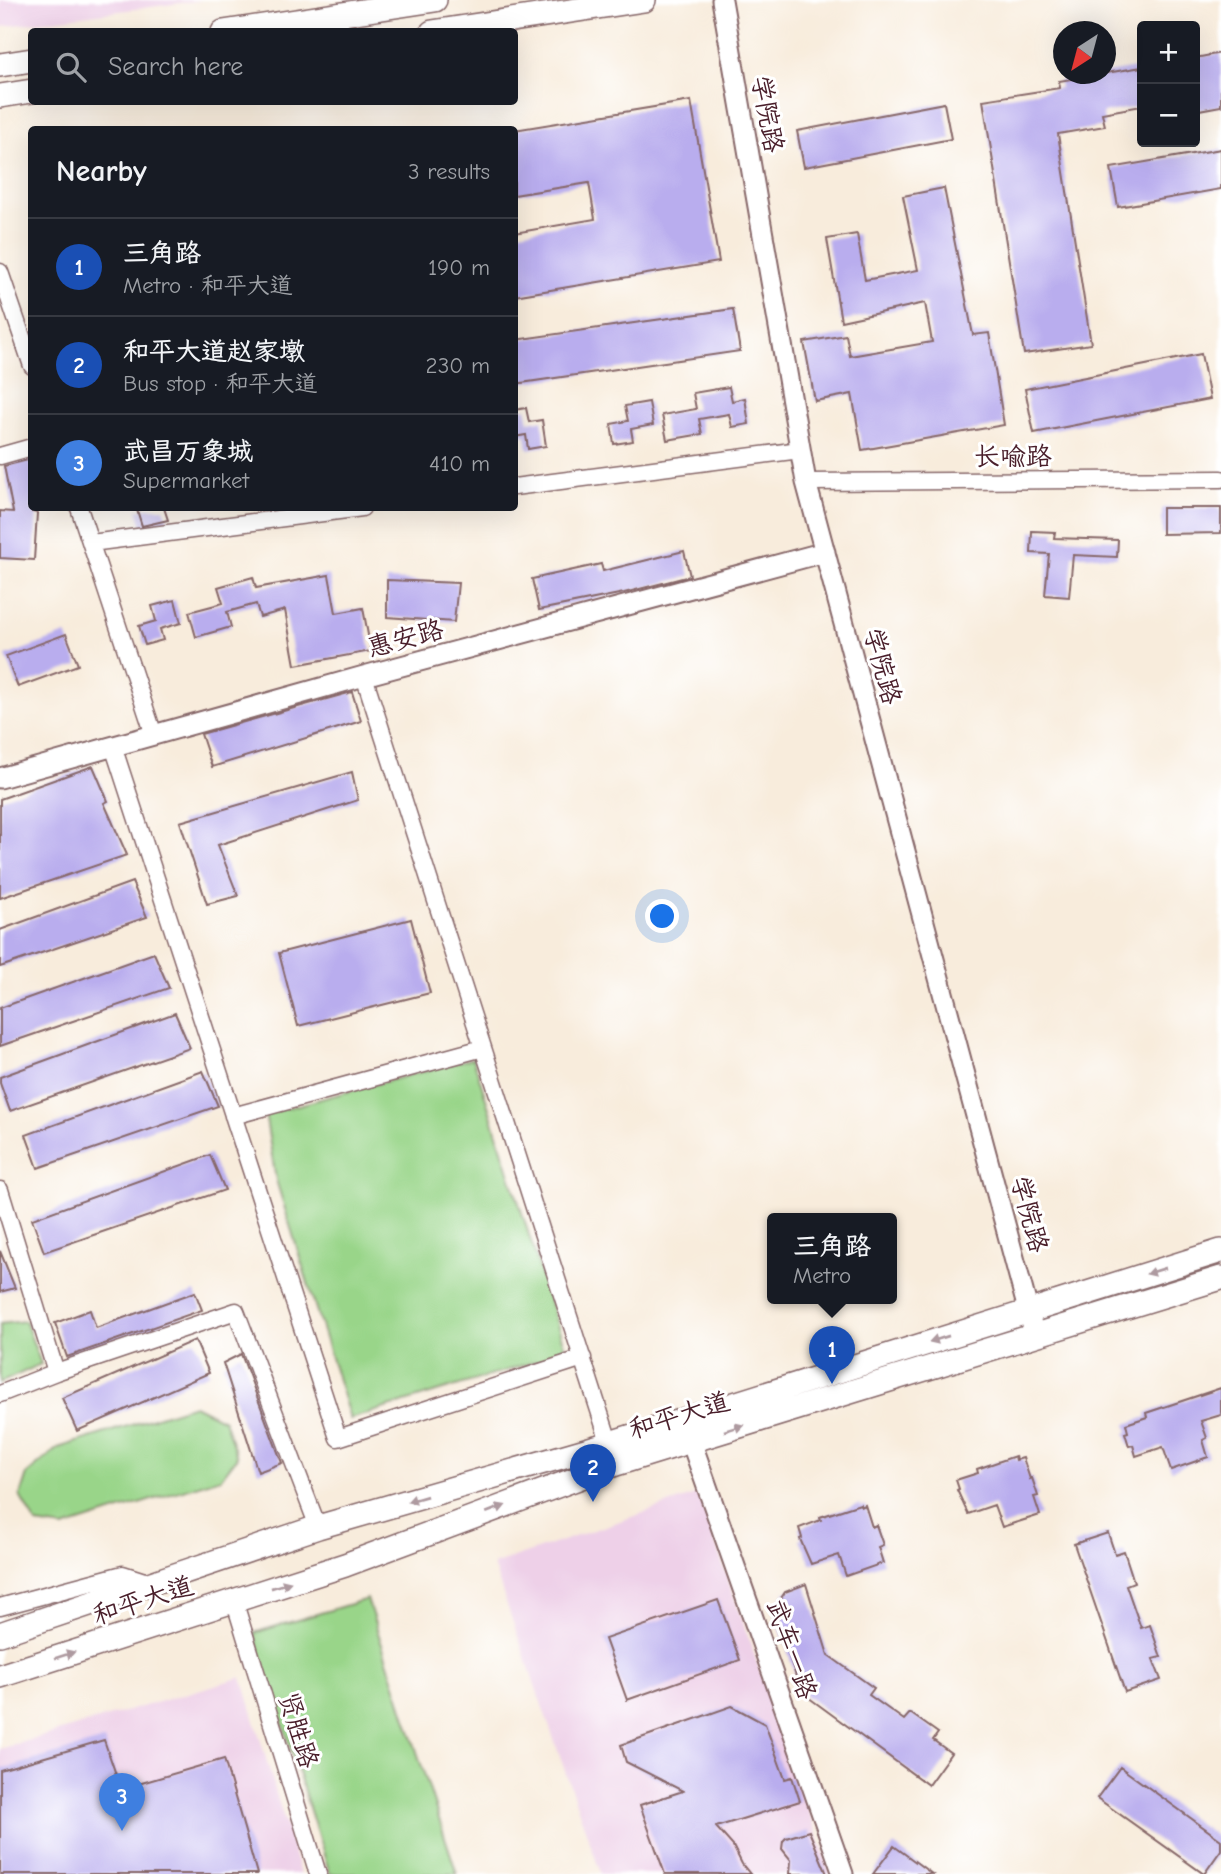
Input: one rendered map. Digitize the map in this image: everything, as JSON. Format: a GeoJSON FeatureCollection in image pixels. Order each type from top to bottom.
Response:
{"type":"FeatureCollection","features":[{"type":"Feature","properties":{"kind":"main road"},"geometry":{"type":"LineString","coordinates":[[250,28],[435,0]]}},
{"type":"Feature","properties":{"kind":"main road"},"geometry":{"type":"LineString","coordinates":[[458,28],[644,0]]}},
{"type":"Feature","properties":{"kind":"main road"},"geometry":{"type":"LineString","coordinates":[[0,65],[28,61]]}},
{"type":"Feature","properties":{"kind":"main road"},"geometry":{"type":"LineString","coordinates":[[0,96],[28,92]]}},
{"type":"Feature","properties":{"kind":"main road","name":"和平大道"},"geometry":{"type":"LineString","coordinates":[[0,1676],[345,1565],[613,1453],[1029,1311],[1221,1251]]}},
{"type":"Feature","properties":{"kind":"main road","name":"和平大道"},"geometry":{"type":"LineString","coordinates":[[1,1632],[318,1527],[613,1453],[691,1441],[1221,1278]]}},
{"type":"Feature","properties":{"kind":"street","name":"学院路"},"geometry":{"type":"LineString","coordinates":[[722,0],[806,482],[1035,1336]]}},
{"type":"Feature","properties":{"kind":"street"},"geometry":{"type":"LineString","coordinates":[[0,272],[28,354]]}},
{"type":"Feature","properties":{"kind":"street"},"geometry":{"type":"LineString","coordinates":[[0,456],[28,448]]}},
{"type":"Feature","properties":{"kind":"street"},"geometry":{"type":"LineString","coordinates":[[518,486],[800,450]]}},
{"type":"Feature","properties":{"kind":"street","name":"长喻路"},"geometry":{"type":"LineString","coordinates":[[806,482],[1221,479]]}},
{"type":"Feature","properties":{"kind":"street"},"geometry":{"type":"LineString","coordinates":[[80,511],[155,735]]}},
{"type":"Feature","properties":{"kind":"street"},"geometry":{"type":"LineString","coordinates":[[91,543],[339,511]]}},
{"type":"Feature","properties":{"kind":"street","name":"惠安路"},"geometry":{"type":"LineString","coordinates":[[0,778],[364,676],[825,552]]}},
{"type":"Feature","properties":{"kind":"street"},"geometry":{"type":"LineString","coordinates":[[364,676],[613,1453]]}},
{"type":"Feature","properties":{"kind":"street"},"geometry":{"type":"LineString","coordinates":[[113,746],[338,1438],[583,1358]]}},
{"type":"Feature","properties":{"kind":"street"},"geometry":{"type":"LineString","coordinates":[[233,1116],[483,1048]]}},
{"type":"Feature","properties":{"kind":"street"},"geometry":{"type":"LineString","coordinates":[[0,1190],[57,1372]]}},
{"type":"Feature","properties":{"kind":"street"},"geometry":{"type":"LineString","coordinates":[[0,1394],[236,1311],[318,1527]]}},
{"type":"Feature","properties":{"kind":"street","name":"武车一路"},"geometry":{"type":"LineString","coordinates":[[691,1441],[843,1874]]}},
{"type":"Feature","properties":{"kind":"street"},"geometry":{"type":"LineString","coordinates":[[0,1607],[123,1574],[151,1583]]}},
{"type":"Feature","properties":{"kind":"street","name":"贤胜路"},"geometry":{"type":"LineString","coordinates":[[233,1600],[318,1874]]}},
{"type":"Feature","properties":{"kind":"shaded area"},"geometry":{"type":"Polygon","coordinates":[[[0,0],[203,0],[0,27],[0,0]]]}},
{"type":"Feature","properties":{"kind":"shaded area"},"geometry":{"type":"Polygon","coordinates":[[[698,1494],[831,1874],[601,1874],[493,1565],[698,1494]]]}},
{"type":"Feature","properties":{"kind":"shaded area"},"geometry":{"type":"Polygon","coordinates":[[[242,1677],[300,1874],[0,1874],[0,1749],[242,1677]]]}},
{"type":"Feature","properties":{"kind":"green space"},"geometry":{"type":"Polygon","coordinates":[[[473,1058],[566,1352],[350,1419],[276,1180],[265,1114],[473,1058]]]}},
{"type":"Feature","properties":{"kind":"green space"},"geometry":{"type":"Polygon","coordinates":[[[25,1321],[41,1364],[0,1383],[0,1324],[25,1321]]]}},
{"type":"Feature","properties":{"kind":"green space"},"geometry":{"type":"Polygon","coordinates":[[[194,1405],[224,1420],[237,1457],[221,1478],[64,1528],[36,1524],[20,1496],[27,1474],[58,1448],[194,1405]]]}},
{"type":"Feature","properties":{"kind":"green space"},"geometry":{"type":"Polygon","coordinates":[[[367,1599],[457,1874],[330,1874],[254,1633],[367,1599]]]}},
{"type":"Feature","properties":{"kind":"building"},"geometry":{"type":"Polygon","coordinates":[[[1221,53],[1221,106],[1200,110],[1200,57],[1221,53]]]}},
{"type":"Feature","properties":{"kind":"building"},"geometry":{"type":"Polygon","coordinates":[[[1137,68],[1137,107],[1102,113],[1105,126],[1058,134],[1091,344],[1024,354],[983,100],[1060,88],[1059,84],[1116,84],[1116,71],[1137,68]]]}},
{"type":"Feature","properties":{"kind":"building"},"geometry":{"type":"Polygon","coordinates":[[[691,101],[719,262],[518,295],[518,232],[595,219],[589,183],[518,194],[518,129],[691,101]]]}},
{"type":"Feature","properties":{"kind":"building"},"geometry":{"type":"Polygon","coordinates":[[[944,103],[951,139],[804,167],[797,131],[944,103]]]}},
{"type":"Feature","properties":{"kind":"building"},"geometry":{"type":"Polygon","coordinates":[[[1221,149],[1221,189],[1118,207],[1111,168],[1221,149]]]}},
{"type":"Feature","properties":{"kind":"building"},"geometry":{"type":"Polygon","coordinates":[[[944,188],[973,335],[989,333],[1004,425],[862,450],[852,394],[815,401],[804,342],[846,335],[850,356],[932,342],[925,303],[841,321],[827,239],[857,234],[865,280],[918,270],[903,196],[944,188]]]}},
{"type":"Feature","properties":{"kind":"building"},"geometry":{"type":"Polygon","coordinates":[[[733,309],[740,351],[518,383],[518,339],[733,309]]]}},
{"type":"Feature","properties":{"kind":"building"},"geometry":{"type":"Polygon","coordinates":[[[1201,354],[1210,399],[1034,433],[1025,389],[1201,354]]]}},
{"type":"Feature","properties":{"kind":"building"},"geometry":{"type":"Polygon","coordinates":[[[729,387],[732,401],[745,398],[749,424],[732,427],[729,414],[699,419],[702,434],[667,440],[662,415],[696,409],[693,393],[729,387]]]}},
{"type":"Feature","properties":{"kind":"building"},"geometry":{"type":"Polygon","coordinates":[[[649,402],[653,425],[631,429],[633,441],[614,444],[611,424],[628,421],[625,406],[649,402]]]}},
{"type":"Feature","properties":{"kind":"building"},"geometry":{"type":"Polygon","coordinates":[[[526,408],[529,422],[542,420],[546,446],[528,449],[526,435],[518,436],[518,409],[526,408]]]}},
{"type":"Feature","properties":{"kind":"building"},"geometry":{"type":"Polygon","coordinates":[[[28,460],[28,511],[37,513],[34,560],[0,558],[0,511],[13,512],[4,466],[28,460]]]}},
{"type":"Feature","properties":{"kind":"building"},"geometry":{"type":"Polygon","coordinates":[[[1162,508],[1221,508],[1221,533],[1162,534],[1162,508]]]}},
{"type":"Feature","properties":{"kind":"building"},"geometry":{"type":"Polygon","coordinates":[[[137,511],[165,511],[168,520],[142,526],[137,511]]]}},
{"type":"Feature","properties":{"kind":"building"},"geometry":{"type":"Polygon","coordinates":[[[1032,531],[1055,532],[1054,538],[1118,540],[1117,557],[1073,555],[1069,597],[1045,595],[1049,554],[1031,553],[1032,531]]]}},
{"type":"Feature","properties":{"kind":"building"},"geometry":{"type":"Polygon","coordinates":[[[684,551],[690,576],[539,610],[532,579],[601,564],[603,571],[684,551]]]}},
{"type":"Feature","properties":{"kind":"building"},"geometry":{"type":"Polygon","coordinates":[[[329,575],[336,613],[363,608],[371,651],[295,665],[285,610],[260,617],[256,604],[227,612],[231,627],[196,637],[189,612],[223,603],[218,587],[253,577],[256,588],[329,575]]]}},
{"type":"Feature","properties":{"kind":"building"},"geometry":{"type":"Polygon","coordinates":[[[387,580],[458,583],[454,622],[387,617],[387,580]]]}},
{"type":"Feature","properties":{"kind":"building"},"geometry":{"type":"Polygon","coordinates":[[[175,600],[181,623],[160,629],[163,640],[145,645],[139,626],[156,621],[152,606],[175,600]]]}},
{"type":"Feature","properties":{"kind":"building"},"geometry":{"type":"Polygon","coordinates":[[[66,634],[78,665],[18,687],[6,656],[66,634]]]}},
{"type":"Feature","properties":{"kind":"building"},"geometry":{"type":"Polygon","coordinates":[[[352,692],[361,721],[212,767],[201,734],[352,692]]]}},
{"type":"Feature","properties":{"kind":"building"},"geometry":{"type":"Polygon","coordinates":[[[93,766],[108,801],[104,803],[127,855],[0,898],[0,799],[93,766]]]}},
{"type":"Feature","properties":{"kind":"building"},"geometry":{"type":"Polygon","coordinates":[[[352,772],[358,800],[218,845],[238,896],[207,904],[180,822],[352,772]]]}},
{"type":"Feature","properties":{"kind":"building"},"geometry":{"type":"Polygon","coordinates":[[[132,882],[147,917],[0,967],[0,930],[132,882]]]}},
{"type":"Feature","properties":{"kind":"building"},"geometry":{"type":"Polygon","coordinates":[[[411,919],[430,993],[298,1026],[279,953],[411,919]]]}},
{"type":"Feature","properties":{"kind":"building"},"geometry":{"type":"Polygon","coordinates":[[[154,953],[169,988],[0,1046],[0,1008],[154,953]]]}},
{"type":"Feature","properties":{"kind":"building"},"geometry":{"type":"Polygon","coordinates":[[[175,1013],[190,1048],[10,1111],[0,1077],[175,1013]]]}},
{"type":"Feature","properties":{"kind":"building"},"geometry":{"type":"Polygon","coordinates":[[[203,1071],[218,1106],[38,1168],[26,1135],[203,1071]]]}},
{"type":"Feature","properties":{"kind":"building"},"geometry":{"type":"Polygon","coordinates":[[[210,1155],[225,1190],[44,1252],[32,1219],[210,1155]]]}},
{"type":"Feature","properties":{"kind":"building"},"geometry":{"type":"Polygon","coordinates":[[[0,1251],[15,1288],[0,1292],[0,1251]]]}},
{"type":"Feature","properties":{"kind":"building"},"geometry":{"type":"Polygon","coordinates":[[[195,1292],[202,1310],[67,1357],[55,1323],[90,1310],[96,1328],[195,1292]]]}},
{"type":"Feature","properties":{"kind":"building"},"geometry":{"type":"Polygon","coordinates":[[[195,1340],[209,1373],[77,1431],[62,1398],[195,1340]]]}},
{"type":"Feature","properties":{"kind":"building"},"geometry":{"type":"Polygon","coordinates":[[[241,1354],[282,1463],[258,1472],[223,1363],[241,1354]]]}},
{"type":"Feature","properties":{"kind":"building"},"geometry":{"type":"Polygon","coordinates":[[[1221,1388],[1221,1415],[1201,1421],[1207,1438],[1203,1440],[1208,1457],[1171,1470],[1163,1447],[1136,1456],[1133,1445],[1129,1446],[1125,1433],[1128,1432],[1126,1424],[1147,1417],[1146,1413],[1221,1388]]]}},
{"type":"Feature","properties":{"kind":"building"},"geometry":{"type":"Polygon","coordinates":[[[1015,1456],[1016,1460],[1023,1458],[1030,1479],[1032,1478],[1040,1515],[1002,1527],[994,1505],[968,1514],[957,1490],[956,1480],[978,1473],[977,1469],[1015,1456]]]}},
{"type":"Feature","properties":{"kind":"building"},"geometry":{"type":"Polygon","coordinates":[[[860,1504],[861,1507],[865,1505],[872,1527],[876,1525],[883,1545],[878,1547],[883,1563],[846,1576],[839,1555],[811,1564],[800,1539],[799,1528],[821,1520],[820,1517],[860,1504]]]}},
{"type":"Feature","properties":{"kind":"building"},"geometry":{"type":"Polygon","coordinates":[[[1108,1533],[1115,1554],[1124,1551],[1134,1582],[1126,1585],[1141,1628],[1150,1625],[1161,1657],[1153,1659],[1161,1680],[1125,1692],[1074,1544],[1108,1533]]]}},
{"type":"Feature","properties":{"kind":"building"},"geometry":{"type":"Polygon","coordinates":[[[806,1584],[828,1655],[874,1688],[869,1695],[904,1720],[910,1713],[938,1733],[933,1740],[951,1753],[928,1785],[801,1692],[774,1609],[785,1592],[806,1584]]]}},
{"type":"Feature","properties":{"kind":"building"},"geometry":{"type":"Polygon","coordinates":[[[718,1600],[740,1660],[627,1700],[605,1639],[718,1600]]]}},
{"type":"Feature","properties":{"kind":"building"},"geometry":{"type":"Polygon","coordinates":[[[732,1706],[765,1724],[785,1779],[792,1777],[800,1801],[716,1827],[733,1846],[750,1874],[665,1874],[640,1805],[683,1791],[626,1762],[621,1745],[732,1706]]]}},
{"type":"Feature","properties":{"kind":"building"},"geometry":{"type":"Polygon","coordinates":[[[104,1740],[121,1789],[224,1759],[257,1874],[0,1874],[0,1770],[104,1740]]]}},
{"type":"Feature","properties":{"kind":"building"},"geometry":{"type":"Polygon","coordinates":[[[1120,1767],[1221,1840],[1221,1850],[1204,1874],[1097,1798],[1120,1767]]]}},
{"type":"Feature","properties":{"kind":"building"},"geometry":{"type":"Polygon","coordinates":[[[809,1831],[827,1874],[790,1874],[791,1860],[782,1849],[783,1841],[809,1831]]]}},
{"type":"Feature","properties":{"kind":"building"},"geometry":{"type":"Polygon","coordinates":[[[894,1846],[932,1874],[873,1874],[894,1846]]]}},
{"type":"Feature","properties":{"kind":"place","name":"三角路"},"geometry":{"type":"Point","coordinates":[832,1384]}},
{"type":"Feature","properties":{"kind":"place","name":"和平大道赵家墩"},"geometry":{"type":"Point","coordinates":[593,1502]}},
{"type":"Feature","properties":{"kind":"place","name":"武昌万象城"},"geometry":{"type":"Point","coordinates":[122,1831]}}]}
